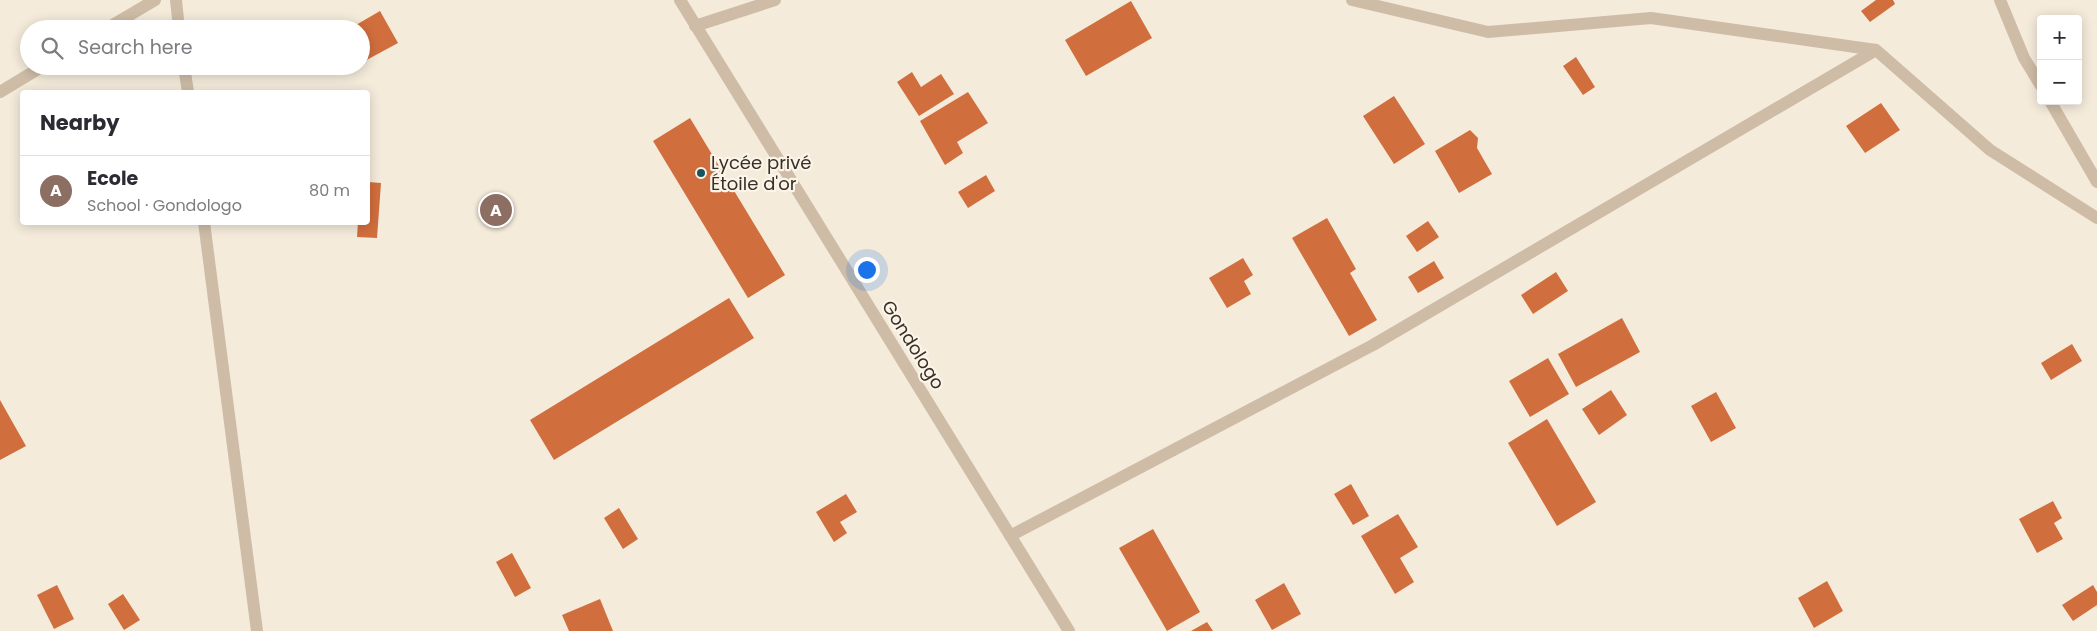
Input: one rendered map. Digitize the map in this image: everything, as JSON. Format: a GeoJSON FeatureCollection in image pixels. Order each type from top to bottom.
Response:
{"type":"FeatureCollection","features":[{"type":"Feature","properties":{"kind":"street"},"geometry":{"type":"LineString","coordinates":[[121,20],[155,0]]}},
{"type":"Feature","properties":{"kind":"street"},"geometry":{"type":"LineString","coordinates":[[176,0],[179,20]]}},
{"type":"Feature","properties":{"kind":"street","name":"Gondologo"},"geometry":{"type":"LineString","coordinates":[[680,0],[694,26],[1069,631]]}},
{"type":"Feature","properties":{"kind":"street"},"geometry":{"type":"LineString","coordinates":[[694,26],[775,0]]}},
{"type":"Feature","properties":{"kind":"street"},"geometry":{"type":"LineString","coordinates":[[1352,0],[1488,32],[1650,18],[1876,50],[1990,150],[2097,218]]}},
{"type":"Feature","properties":{"kind":"street"},"geometry":{"type":"LineString","coordinates":[[2000,0],[2024,58],[2037,79]]}},
{"type":"Feature","properties":{"kind":"street"},"geometry":{"type":"LineString","coordinates":[[1010,536],[1373,345],[1876,50]]}},
{"type":"Feature","properties":{"kind":"street"},"geometry":{"type":"LineString","coordinates":[[0,92],[28,75]]}},
{"type":"Feature","properties":{"kind":"street"},"geometry":{"type":"LineString","coordinates":[[185,75],[188,90]]}},
{"type":"Feature","properties":{"kind":"street"},"geometry":{"type":"LineString","coordinates":[[2052,105],[2097,182]]}},
{"type":"Feature","properties":{"kind":"street"},"geometry":{"type":"LineString","coordinates":[[204,225],[257,631]]}},
{"type":"Feature","properties":{"kind":"building"},"geometry":{"type":"Polygon","coordinates":[[[1876,0],[1893,0],[1895,4],[1870,22],[1861,11],[1876,0]]]}},
{"type":"Feature","properties":{"kind":"building"},"geometry":{"type":"Polygon","coordinates":[[[1131,1],[1152,38],[1086,76],[1065,40],[1131,1]]]}},
{"type":"Feature","properties":{"kind":"building"},"geometry":{"type":"Polygon","coordinates":[[[380,11],[398,43],[370,58],[370,20],[364,20],[380,11]]]}},
{"type":"Feature","properties":{"kind":"building"},"geometry":{"type":"Polygon","coordinates":[[[1576,57],[1595,87],[1583,95],[1563,66],[1576,57]]]}},
{"type":"Feature","properties":{"kind":"building"},"geometry":{"type":"Polygon","coordinates":[[[912,72],[921,87],[941,74],[954,94],[919,116],[897,82],[912,72]]]}},
{"type":"Feature","properties":{"kind":"building"},"geometry":{"type":"Polygon","coordinates":[[[968,92],[988,123],[957,142],[963,153],[945,165],[920,121],[968,92]]]}},
{"type":"Feature","properties":{"kind":"building"},"geometry":{"type":"Polygon","coordinates":[[[1394,96],[1425,144],[1394,164],[1363,116],[1394,96]]]}},
{"type":"Feature","properties":{"kind":"building"},"geometry":{"type":"Polygon","coordinates":[[[1881,103],[1900,130],[1865,153],[1846,126],[1881,103]]]}},
{"type":"Feature","properties":{"kind":"building"},"geometry":{"type":"Polygon","coordinates":[[[690,118],[785,275],[748,298],[653,141],[690,118]]]}},
{"type":"Feature","properties":{"kind":"building"},"geometry":{"type":"Polygon","coordinates":[[[1470,130],[1478,138],[1477,148],[1492,174],[1459,193],[1435,151],[1470,130]]]}},
{"type":"Feature","properties":{"kind":"building"},"geometry":{"type":"Polygon","coordinates":[[[986,175],[995,191],[968,208],[958,192],[986,175]]]}},
{"type":"Feature","properties":{"kind":"building"},"geometry":{"type":"Polygon","coordinates":[[[370,182],[381,183],[377,238],[357,237],[358,225],[370,225],[370,182]]]}},
{"type":"Feature","properties":{"kind":"building"},"geometry":{"type":"Polygon","coordinates":[[[1327,218],[1356,269],[1350,273],[1377,320],[1349,336],[1292,238],[1327,218]]]}},
{"type":"Feature","properties":{"kind":"building"},"geometry":{"type":"Polygon","coordinates":[[[1428,221],[1439,237],[1417,252],[1406,236],[1428,221]]]}},
{"type":"Feature","properties":{"kind":"building"},"geometry":{"type":"Polygon","coordinates":[[[1243,258],[1253,275],[1244,281],[1251,294],[1227,308],[1209,278],[1243,258]]]}},
{"type":"Feature","properties":{"kind":"building"},"geometry":{"type":"Polygon","coordinates":[[[1434,261],[1444,278],[1418,293],[1408,277],[1434,261]]]}},
{"type":"Feature","properties":{"kind":"building"},"geometry":{"type":"Polygon","coordinates":[[[1556,272],[1568,291],[1533,314],[1521,295],[1556,272]]]}},
{"type":"Feature","properties":{"kind":"building"},"geometry":{"type":"Polygon","coordinates":[[[729,298],[754,338],[554,460],[530,420],[729,298]]]}},
{"type":"Feature","properties":{"kind":"building"},"geometry":{"type":"Polygon","coordinates":[[[1622,318],[1640,352],[1576,387],[1558,354],[1622,318]]]}},
{"type":"Feature","properties":{"kind":"building"},"geometry":{"type":"Polygon","coordinates":[[[2072,344],[2082,361],[2051,380],[2041,363],[2072,344]]]}},
{"type":"Feature","properties":{"kind":"building"},"geometry":{"type":"Polygon","coordinates":[[[1548,358],[1569,394],[1530,417],[1509,381],[1548,358]]]}},
{"type":"Feature","properties":{"kind":"building"},"geometry":{"type":"Polygon","coordinates":[[[1611,390],[1627,415],[1599,435],[1582,409],[1611,390]]]}},
{"type":"Feature","properties":{"kind":"building"},"geometry":{"type":"Polygon","coordinates":[[[1716,392],[1736,428],[1711,442],[1691,406],[1716,392]]]}},
{"type":"Feature","properties":{"kind":"building"},"geometry":{"type":"Polygon","coordinates":[[[0,400],[26,446],[0,460],[0,400]]]}},
{"type":"Feature","properties":{"kind":"building"},"geometry":{"type":"Polygon","coordinates":[[[1547,419],[1596,502],[1557,526],[1508,443],[1547,419]]]}},
{"type":"Feature","properties":{"kind":"building"},"geometry":{"type":"Polygon","coordinates":[[[1351,484],[1369,516],[1353,525],[1334,494],[1351,484]]]}},
{"type":"Feature","properties":{"kind":"building"},"geometry":{"type":"Polygon","coordinates":[[[846,494],[857,512],[840,522],[847,533],[834,542],[816,512],[846,494]]]}},
{"type":"Feature","properties":{"kind":"building"},"geometry":{"type":"Polygon","coordinates":[[[2053,501],[2062,518],[2054,523],[2063,539],[2037,553],[2019,519],[2053,501]]]}},
{"type":"Feature","properties":{"kind":"building"},"geometry":{"type":"Polygon","coordinates":[[[619,508],[638,539],[623,549],[604,518],[619,508]]]}},
{"type":"Feature","properties":{"kind":"building"},"geometry":{"type":"Polygon","coordinates":[[[1398,514],[1418,547],[1400,558],[1414,582],[1395,594],[1361,536],[1398,514]]]}},
{"type":"Feature","properties":{"kind":"building"},"geometry":{"type":"Polygon","coordinates":[[[1153,529],[1200,612],[1167,631],[1119,548],[1153,529]]]}},
{"type":"Feature","properties":{"kind":"building"},"geometry":{"type":"Polygon","coordinates":[[[512,553],[531,588],[515,597],[496,562],[512,553]]]}},
{"type":"Feature","properties":{"kind":"building"},"geometry":{"type":"Polygon","coordinates":[[[1827,581],[1843,611],[1814,628],[1798,598],[1827,581]]]}},
{"type":"Feature","properties":{"kind":"building"},"geometry":{"type":"Polygon","coordinates":[[[1284,583],[1301,614],[1272,630],[1255,600],[1284,583]]]}},
{"type":"Feature","properties":{"kind":"building"},"geometry":{"type":"Polygon","coordinates":[[[57,585],[74,619],[54,629],[37,595],[57,585]]]}},
{"type":"Feature","properties":{"kind":"building"},"geometry":{"type":"Polygon","coordinates":[[[2093,585],[2097,592],[2097,605],[2073,621],[2062,605],[2093,585]]]}},
{"type":"Feature","properties":{"kind":"building"},"geometry":{"type":"Polygon","coordinates":[[[123,594],[140,620],[124,630],[108,604],[123,594]]]}},
{"type":"Feature","properties":{"kind":"building"},"geometry":{"type":"Polygon","coordinates":[[[600,599],[613,631],[569,631],[562,615],[600,599]]]}},
{"type":"Feature","properties":{"kind":"building"},"geometry":{"type":"Polygon","coordinates":[[[1207,622],[1213,631],[1191,631],[1207,622]]]}},
{"type":"Feature","properties":{"kind":"place","name":"Lycée privé Étoile d'or"},"geometry":{"type":"Point","coordinates":[701,173]}},
{"type":"Feature","properties":{"kind":"place","name":"Ecole"},"geometry":{"type":"Point","coordinates":[496,210]}}]}
